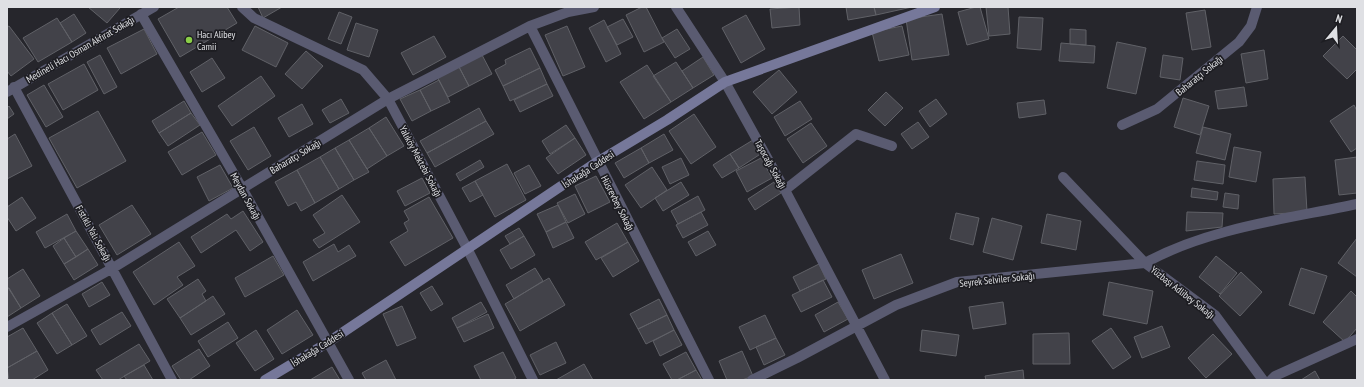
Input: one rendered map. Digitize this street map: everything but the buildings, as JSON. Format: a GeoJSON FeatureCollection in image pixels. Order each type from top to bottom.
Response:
{"type":"FeatureCollection","features":[{"type":"Feature","properties":{"kind":"street","name":"Medineli Hacı Osman Akfırat Sokağı"},"geometry":{"type":"LineString","coordinates":[[10,89],[154,7]]}},
{"type":"Feature","properties":{"kind":"street","name":"Yalıköy Mektebi Sokağı"},"geometry":{"type":"LineString","coordinates":[[242,7],[254,18],[363,70],[388,99],[468,250],[533,380]]}},
{"type":"Feature","properties":{"kind":"street","name":"Baharatçı Sokağı"},"geometry":{"type":"LineString","coordinates":[[7,327],[113,268],[388,99],[530,26],[568,12],[594,7]]}},
{"type":"Feature","properties":{"kind":"street","name":"Taşocağı Sokağı"},"geometry":{"type":"LineString","coordinates":[[676,7],[725,82],[785,190],[885,380]]}},
{"type":"Feature","properties":{"kind":"street","name":"İshakağa Caddesi"},"geometry":{"type":"LineString","coordinates":[[265,380],[327,343],[468,250],[597,162],[667,120],[725,82],[935,7]]}},
{"type":"Feature","properties":{"kind":"street","name":"Baharatçı Sokağı"},"geometry":{"type":"LineString","coordinates":[[1122,125],[1157,109],[1239,42],[1251,26],[1257,7]]}},
{"type":"Feature","properties":{"kind":"street","name":"Meydan Sokağı"},"geometry":{"type":"LineString","coordinates":[[141,14],[242,188],[327,343],[349,380]]}},
{"type":"Feature","properties":{"kind":"street","name":"Hüsrevbey Sokağı"},"geometry":{"type":"LineString","coordinates":[[530,26],[597,162],[709,380]]}},
{"type":"Feature","properties":{"kind":"street","name":"Fıstıklı Yalı Sokağı"},"geometry":{"type":"LineString","coordinates":[[10,89],[113,268],[172,380]]}},
{"type":"Feature","properties":{"kind":"street"},"geometry":{"type":"LineString","coordinates":[[785,190],[856,134],[892,146]]}},
{"type":"Feature","properties":{"kind":"street"},"geometry":{"type":"LineString","coordinates":[[1063,177],[1145,263]]}},
{"type":"Feature","properties":{"kind":"street","name":"Seyrek Selviler Sokağı"},"geometry":{"type":"LineString","coordinates":[[752,380],[896,305],[956,282],[1145,263],[1166,251],[1223,232],[1357,204]]}},
{"type":"Feature","properties":{"kind":"street","name":"Yüzbaşı Adlibey Sokağı"},"geometry":{"type":"LineString","coordinates":[[1145,263],[1215,315],[1263,380]]}},
{"type":"Feature","properties":{"kind":"street"},"geometry":{"type":"LineString","coordinates":[[1271,380],[1275,376],[1357,339]]}},
{"type":"Feature","properties":{"kind":"place","name":"Hacı Alibey Camii"},"geometry":{"type":"Point","coordinates":[189,40]}}]}
